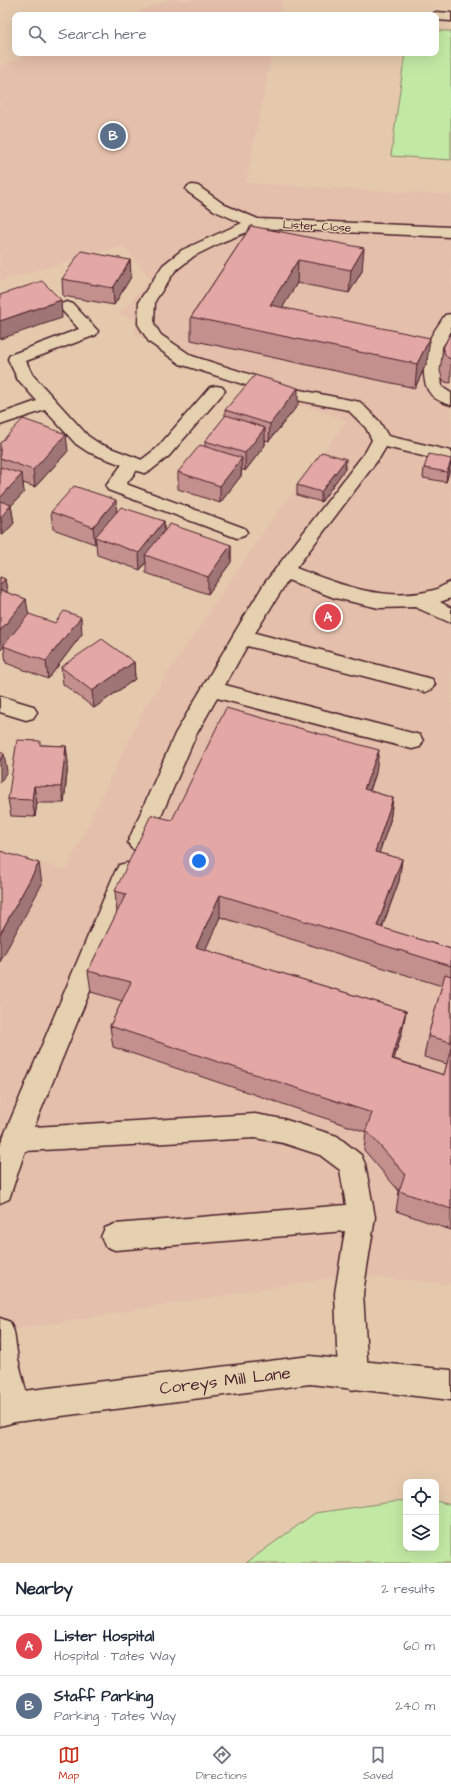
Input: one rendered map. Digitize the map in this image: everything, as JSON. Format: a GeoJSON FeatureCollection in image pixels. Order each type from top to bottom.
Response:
{"type":"FeatureCollection","features":[{"type":"Feature","properties":{"kind":"street"},"geometry":{"type":"LineString","coordinates":[[439,16],[451,17]]}},
{"type":"Feature","properties":{"kind":"street","name":"Lister Close"},"geometry":{"type":"LineString","coordinates":[[193,189],[220,208],[256,223],[451,232]]}},
{"type":"Feature","properties":{"kind":"street"},"geometry":{"type":"LineString","coordinates":[[256,223],[216,239],[188,253],[169,268],[146,301],[146,324],[155,338],[186,360],[292,394],[354,406],[372,425],[381,440],[451,457]]}},
{"type":"Feature","properties":{"kind":"street"},"geometry":{"type":"LineString","coordinates":[[68,307],[90,331],[16,359],[24,376],[82,440],[94,448],[138,465]]}},
{"type":"Feature","properties":{"kind":"street"},"geometry":{"type":"LineString","coordinates":[[451,319],[434,346],[432,376],[434,388],[451,400]]}},
{"type":"Feature","properties":{"kind":"street"},"geometry":{"type":"LineString","coordinates":[[216,391],[163,452],[138,465],[115,486],[237,532]]}},
{"type":"Feature","properties":{"kind":"street"},"geometry":{"type":"LineString","coordinates":[[0,420],[48,403]]}},
{"type":"Feature","properties":{"kind":"street"},"geometry":{"type":"LineString","coordinates":[[0,1190],[14,1140],[186,734],[271,589],[374,453],[381,440]]}},
{"type":"Feature","properties":{"kind":"street"},"geometry":{"type":"LineString","coordinates":[[284,571],[342,593],[379,601],[418,600],[442,595],[451,589]]}},
{"type":"Feature","properties":{"kind":"street"},"geometry":{"type":"LineString","coordinates":[[418,600],[451,616]]}},
{"type":"Feature","properties":{"kind":"street"},"geometry":{"type":"LineString","coordinates":[[242,637],[425,684]]}},
{"type":"Feature","properties":{"kind":"street"},"geometry":{"type":"LineString","coordinates":[[212,689],[412,741]]}},
{"type":"Feature","properties":{"kind":"street"},"geometry":{"type":"LineString","coordinates":[[0,704],[26,712]]}},
{"type":"Feature","properties":{"kind":"street"},"geometry":{"type":"LineString","coordinates":[[14,1140],[254,1126],[283,1131],[328,1145],[352,1164],[361,1217],[349,1293],[353,1375]]}},
{"type":"Feature","properties":{"kind":"street"},"geometry":{"type":"LineString","coordinates":[[115,1237],[361,1217]]}},
{"type":"Feature","properties":{"kind":"street"},"geometry":{"type":"LineString","coordinates":[[0,1332],[4,1359],[7,1409]]}},
{"type":"Feature","properties":{"kind":"street","name":"Coreys Mill Lane"},"geometry":{"type":"LineString","coordinates":[[7,1409],[310,1370],[451,1386]]}},
{"type":"Feature","properties":{"kind":"shaded area"},"geometry":{"type":"Polygon","coordinates":[[[168,0],[283,0],[281,12],[138,12],[168,0]]]}},
{"type":"Feature","properties":{"kind":"shaded area"},"geometry":{"type":"Polygon","coordinates":[[[26,56],[271,56],[246,183],[451,195],[451,1284],[348,1275],[0,1332],[0,852],[66,870],[145,707],[267,527],[347,420],[213,377],[134,333],[139,320],[119,314],[151,279],[123,246],[0,281],[0,66],[26,56]]]}},
{"type":"Feature","properties":{"kind":"green space"},"geometry":{"type":"Polygon","coordinates":[[[439,31],[451,31],[451,160],[391,156],[405,56],[439,56],[439,31]]]}},
{"type":"Feature","properties":{"kind":"green space"},"geometry":{"type":"Polygon","coordinates":[[[403,1500],[403,1551],[439,1551],[439,1502],[451,1505],[451,1563],[246,1563],[315,1513],[403,1500]]]}},
{"type":"Feature","properties":{"kind":"building"},"geometry":{"type":"Polygon","coordinates":[[[251,226],[364,248],[351,270],[298,260],[270,305],[430,338],[417,364],[191,317],[251,226]]]}},
{"type":"Feature","properties":{"kind":"building"},"geometry":{"type":"Polygon","coordinates":[[[81,251],[130,260],[113,288],[62,279],[81,251]]]}},
{"type":"Feature","properties":{"kind":"building"},"geometry":{"type":"Polygon","coordinates":[[[42,281],[61,300],[0,321],[0,295],[42,281]]]}},
{"type":"Feature","properties":{"kind":"building"},"geometry":{"type":"Polygon","coordinates":[[[451,332],[451,359],[445,354],[443,348],[451,332]]]}},
{"type":"Feature","properties":{"kind":"building"},"geometry":{"type":"Polygon","coordinates":[[[255,375],[298,388],[270,424],[225,410],[255,375]]]}},
{"type":"Feature","properties":{"kind":"building"},"geometry":{"type":"Polygon","coordinates":[[[226,415],[265,428],[245,453],[205,441],[226,415]]]}},
{"type":"Feature","properties":{"kind":"building"},"geometry":{"type":"Polygon","coordinates":[[[23,419],[66,434],[33,470],[0,458],[0,443],[23,419]]]}},
{"type":"Feature","properties":{"kind":"building"},"geometry":{"type":"Polygon","coordinates":[[[200,445],[242,458],[220,486],[178,472],[200,445]]]}},
{"type":"Feature","properties":{"kind":"building"},"geometry":{"type":"Polygon","coordinates":[[[322,452],[346,459],[321,492],[297,485],[322,452]]]}},
{"type":"Feature","properties":{"kind":"building"},"geometry":{"type":"Polygon","coordinates":[[[429,454],[451,459],[447,472],[424,468],[429,454]]]}},
{"type":"Feature","properties":{"kind":"building"},"geometry":{"type":"Polygon","coordinates":[[[0,467],[22,474],[0,498],[0,467]]]}},
{"type":"Feature","properties":{"kind":"building"},"geometry":{"type":"Polygon","coordinates":[[[74,486],[116,500],[93,527],[51,512],[74,486]]]}},
{"type":"Feature","properties":{"kind":"building"},"geometry":{"type":"Polygon","coordinates":[[[0,501],[11,505],[1,517],[0,517],[0,501]]]}},
{"type":"Feature","properties":{"kind":"building"},"geometry":{"type":"Polygon","coordinates":[[[121,507],[164,521],[139,553],[95,537],[121,507]]]}},
{"type":"Feature","properties":{"kind":"building"},"geometry":{"type":"Polygon","coordinates":[[[170,524],[231,545],[208,577],[145,555],[170,524]]]}},
{"type":"Feature","properties":{"kind":"building"},"geometry":{"type":"Polygon","coordinates":[[[0,577],[5,579],[0,585],[0,577]]]}},
{"type":"Feature","properties":{"kind":"building"},"geometry":{"type":"Polygon","coordinates":[[[0,590],[26,599],[0,631],[0,590]]]}},
{"type":"Feature","properties":{"kind":"building"},"geometry":{"type":"Polygon","coordinates":[[[64,611],[81,617],[46,661],[3,646],[29,614],[55,623],[64,611]]]}},
{"type":"Feature","properties":{"kind":"building"},"geometry":{"type":"Polygon","coordinates":[[[102,639],[134,662],[92,691],[61,667],[102,639]]]}},
{"type":"Feature","properties":{"kind":"building"},"geometry":{"type":"Polygon","coordinates":[[[226,708],[379,750],[364,789],[393,798],[375,852],[402,859],[377,926],[451,949],[451,966],[220,895],[196,947],[406,1011],[392,1059],[444,1075],[451,1048],[451,1209],[399,1191],[405,1174],[366,1130],[372,1113],[110,1026],[131,982],[88,971],[126,894],[115,891],[151,815],[172,820],[226,708]]]}},
{"type":"Feature","properties":{"kind":"building"},"geometry":{"type":"Polygon","coordinates":[[[17,740],[40,741],[40,745],[66,746],[61,787],[34,786],[32,800],[8,799],[17,740]]]}},
{"type":"Feature","properties":{"kind":"building"},"geometry":{"type":"Polygon","coordinates":[[[0,752],[4,754],[0,761],[0,752]]]}},
{"type":"Feature","properties":{"kind":"building"},"geometry":{"type":"Polygon","coordinates":[[[0,851],[39,863],[0,934],[0,851]]]}},
{"type":"Feature","properties":{"kind":"building"},"geometry":{"type":"Polygon","coordinates":[[[445,974],[451,976],[451,1042],[428,1036],[445,974]]]}},
{"type":"Feature","properties":{"kind":"place","name":"Staff Parking"},"geometry":{"type":"Point","coordinates":[113,136]}},
{"type":"Feature","properties":{"kind":"place","name":"Lister Hospital"},"geometry":{"type":"Point","coordinates":[328,617]}}]}
